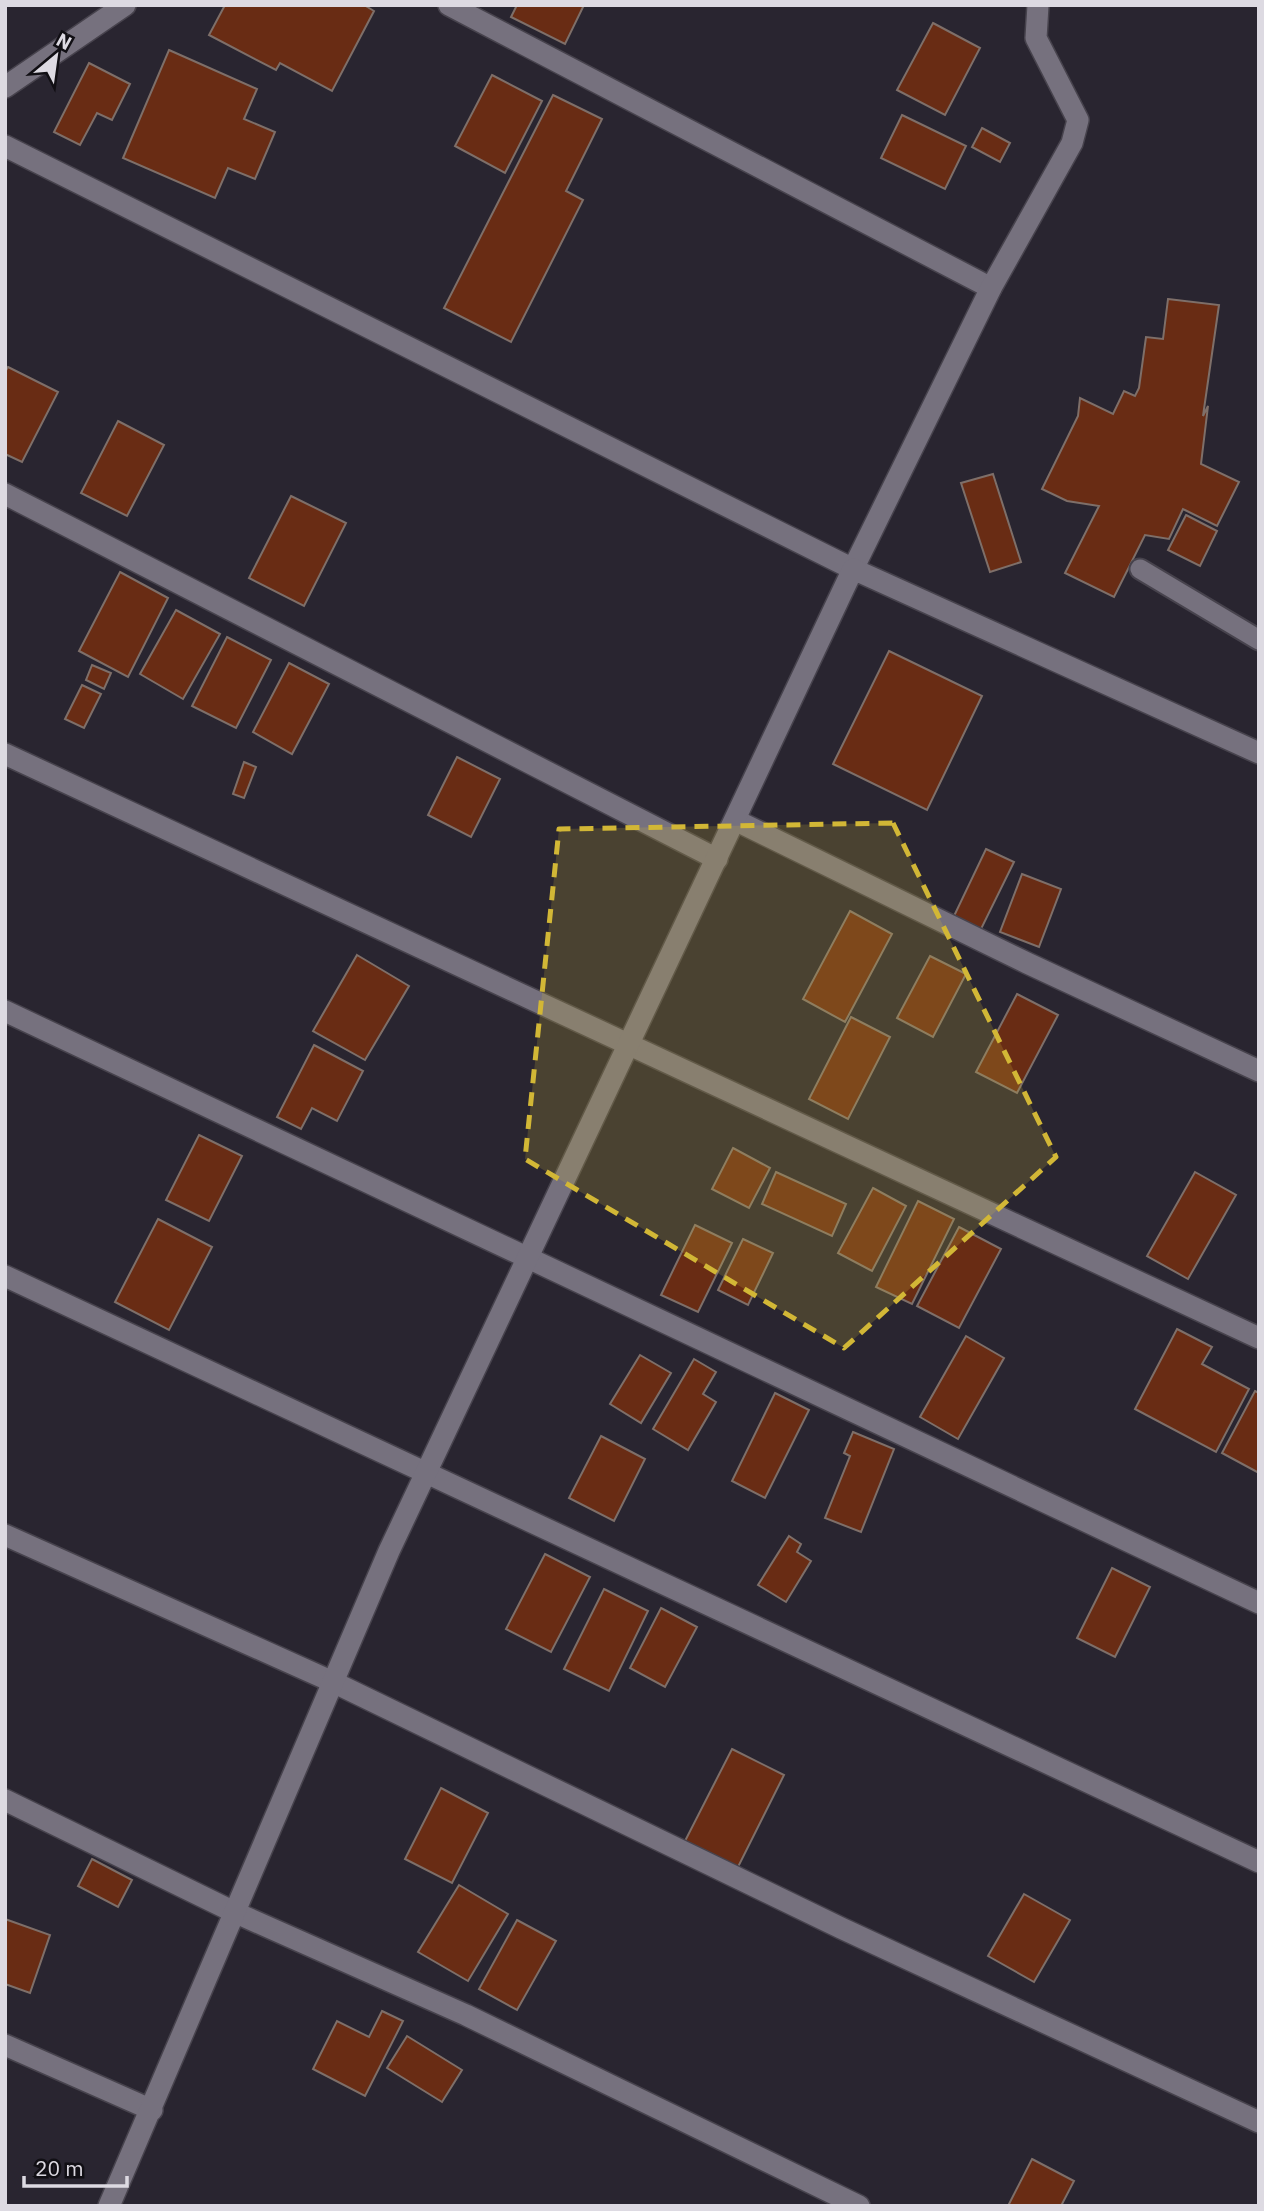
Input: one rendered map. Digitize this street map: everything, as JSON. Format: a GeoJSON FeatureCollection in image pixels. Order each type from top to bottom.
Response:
{"type":"FeatureCollection","features":[{"type":"Feature","properties":{"kind":"street"},"geometry":{"type":"LineString","coordinates":[[5,87],[125,5]]}},
{"type":"Feature","properties":{"kind":"street"},"geometry":{"type":"LineString","coordinates":[[449,5],[991,288]]}},
{"type":"Feature","properties":{"kind":"street"},"geometry":{"type":"LineString","coordinates":[[109,2206],[389,1551],[853,569],[991,288],[1072,143],[1078,120],[1036,38],[1037,10],[1016,5]]}},
{"type":"Feature","properties":{"kind":"street"},"geometry":{"type":"LineString","coordinates":[[5,146],[853,569],[1259,753]]}},
{"type":"Feature","properties":{"kind":"street"},"geometry":{"type":"LineString","coordinates":[[5,494],[717,859]]}},
{"type":"Feature","properties":{"kind":"street"},"geometry":{"type":"LineString","coordinates":[[5,754],[1259,1338]]}},
{"type":"Feature","properties":{"kind":"street"},"geometry":{"type":"LineString","coordinates":[[735,820],[1027,963],[1259,1071]]}},
{"type":"Feature","properties":{"kind":"street"},"geometry":{"type":"LineString","coordinates":[[5,1012],[1259,1602]]}},
{"type":"Feature","properties":{"kind":"street"},"geometry":{"type":"LineString","coordinates":[[5,1276],[1259,1862]]}},
{"type":"Feature","properties":{"kind":"street"},"geometry":{"type":"LineString","coordinates":[[5,1535],[332,1682],[841,1928],[1259,2122]]}},
{"type":"Feature","properties":{"kind":"street"},"geometry":{"type":"LineString","coordinates":[[5,1800],[234,1912],[466,2015],[859,2206]]}},
{"type":"Feature","properties":{"kind":"street"},"geometry":{"type":"LineString","coordinates":[[5,2045],[152,2110]]}},
{"type":"Feature","properties":{"kind":"lane"},"geometry":{"type":"LineString","coordinates":[[1140,569],[1259,640]]}},
{"type":"Feature","properties":{"kind":"highlighted area"},"geometry":{"type":"Polygon","coordinates":[[[893,823],[1056,1157],[844,1348],[525,1159],[559,829],[893,823]]]}},
{"type":"Feature","properties":{"kind":"building"},"geometry":{"type":"Polygon","coordinates":[[[225,5],[364,5],[374,11],[332,91],[280,63],[276,70],[209,35],[225,5]]]}},
{"type":"Feature","properties":{"kind":"building"},"geometry":{"type":"Polygon","coordinates":[[[517,5],[584,5],[565,44],[511,17],[517,5]]]}},
{"type":"Feature","properties":{"kind":"building"},"geometry":{"type":"Polygon","coordinates":[[[933,23],[980,48],[945,115],[897,90],[933,23]]]}},
{"type":"Feature","properties":{"kind":"building"},"geometry":{"type":"Polygon","coordinates":[[[169,50],[257,89],[244,119],[275,132],[255,179],[228,168],[215,198],[123,158],[169,50]]]}},
{"type":"Feature","properties":{"kind":"building"},"geometry":{"type":"Polygon","coordinates":[[[89,63],[130,84],[112,120],[97,113],[80,145],[54,132],[89,63]]]}},
{"type":"Feature","properties":{"kind":"building"},"geometry":{"type":"Polygon","coordinates":[[[492,75],[542,101],[505,173],[455,146],[492,75]]]}},
{"type":"Feature","properties":{"kind":"building"},"geometry":{"type":"Polygon","coordinates":[[[553,95],[602,119],[566,191],[583,200],[511,342],[444,308],[553,95]]]}},
{"type":"Feature","properties":{"kind":"building"},"geometry":{"type":"Polygon","coordinates":[[[902,115],[966,146],[945,189],[881,158],[902,115]]]}},
{"type":"Feature","properties":{"kind":"building"},"geometry":{"type":"Polygon","coordinates":[[[982,128],[1010,143],[1000,162],[972,147],[982,128]]]}},
{"type":"Feature","properties":{"kind":"building"},"geometry":{"type":"Polygon","coordinates":[[[1168,299],[1219,305],[1203,416],[1208,406],[1201,464],[1239,482],[1217,526],[1183,509],[1169,539],[1145,535],[1114,597],[1065,573],[1099,506],[1067,501],[1042,489],[1078,416],[1080,398],[1113,414],[1124,391],[1135,396],[1139,388],[1146,337],[1163,339],[1168,299]]]}},
{"type":"Feature","properties":{"kind":"building"},"geometry":{"type":"Polygon","coordinates":[[[8,367],[58,392],[22,462],[5,454],[5,372],[8,367]]]}},
{"type":"Feature","properties":{"kind":"building"},"geometry":{"type":"Polygon","coordinates":[[[118,421],[164,445],[127,516],[81,493],[118,421]]]}},
{"type":"Feature","properties":{"kind":"building"},"geometry":{"type":"Polygon","coordinates":[[[993,474],[1021,562],[990,572],[961,483],[993,474]]]}},
{"type":"Feature","properties":{"kind":"building"},"geometry":{"type":"Polygon","coordinates":[[[291,496],[346,523],[304,606],[249,578],[291,496]]]}},
{"type":"Feature","properties":{"kind":"building"},"geometry":{"type":"Polygon","coordinates":[[[1186,515],[1217,531],[1200,566],[1168,550],[1186,515]]]}},
{"type":"Feature","properties":{"kind":"building"},"geometry":{"type":"Polygon","coordinates":[[[120,572],[168,598],[128,677],[79,651],[120,572]]]}},
{"type":"Feature","properties":{"kind":"building"},"geometry":{"type":"Polygon","coordinates":[[[176,610],[220,634],[183,699],[140,674],[176,610]]]}},
{"type":"Feature","properties":{"kind":"building"},"geometry":{"type":"Polygon","coordinates":[[[227,637],[271,660],[236,728],[192,706],[227,637]]]}},
{"type":"Feature","properties":{"kind":"building"},"geometry":{"type":"Polygon","coordinates":[[[889,651],[982,696],[927,810],[833,764],[889,651]]]}},
{"type":"Feature","properties":{"kind":"building"},"geometry":{"type":"Polygon","coordinates":[[[289,663],[329,684],[292,754],[253,732],[289,663]]]}},
{"type":"Feature","properties":{"kind":"building"},"geometry":{"type":"Polygon","coordinates":[[[92,665],[111,673],[104,689],[86,680],[92,665]]]}},
{"type":"Feature","properties":{"kind":"building"},"geometry":{"type":"Polygon","coordinates":[[[82,685],[101,694],[84,728],[65,719],[82,685]]]}},
{"type":"Feature","properties":{"kind":"building"},"geometry":{"type":"Polygon","coordinates":[[[457,757],[500,779],[471,837],[428,815],[457,757]]]}},
{"type":"Feature","properties":{"kind":"building"},"geometry":{"type":"Polygon","coordinates":[[[244,762],[256,767],[244,798],[233,794],[244,762]]]}},
{"type":"Feature","properties":{"kind":"building"},"geometry":{"type":"Polygon","coordinates":[[[986,849],[1014,862],[981,929],[954,916],[986,849]]]}},
{"type":"Feature","properties":{"kind":"building"},"geometry":{"type":"Polygon","coordinates":[[[1022,874],[1061,889],[1039,947],[1000,932],[1022,874]]]}},
{"type":"Feature","properties":{"kind":"building"},"geometry":{"type":"Polygon","coordinates":[[[850,911],[892,934],[845,1022],[803,999],[850,911]]]}},
{"type":"Feature","properties":{"kind":"building"},"geometry":{"type":"Polygon","coordinates":[[[357,955],[409,986],[365,1060],[313,1031],[357,955]]]}},
{"type":"Feature","properties":{"kind":"building"},"geometry":{"type":"Polygon","coordinates":[[[930,956],[966,974],[933,1037],[897,1018],[930,956]]]}},
{"type":"Feature","properties":{"kind":"building"},"geometry":{"type":"Polygon","coordinates":[[[1017,994],[1058,1015],[1017,1093],[976,1072],[1017,994]]]}},
{"type":"Feature","properties":{"kind":"building"},"geometry":{"type":"Polygon","coordinates":[[[851,1017],[890,1037],[848,1119],[809,1099],[851,1017]]]}},
{"type":"Feature","properties":{"kind":"building"},"geometry":{"type":"Polygon","coordinates":[[[314,1045],[363,1071],[337,1121],[312,1108],[301,1129],[277,1117],[314,1045]]]}},
{"type":"Feature","properties":{"kind":"building"},"geometry":{"type":"Polygon","coordinates":[[[199,1135],[242,1156],[209,1221],[166,1200],[199,1135]]]}},
{"type":"Feature","properties":{"kind":"building"},"geometry":{"type":"Polygon","coordinates":[[[733,1148],[770,1168],[749,1208],[712,1189],[733,1148]]]}},
{"type":"Feature","properties":{"kind":"building"},"geometry":{"type":"Polygon","coordinates":[[[776,1172],[846,1204],[832,1236],[762,1204],[776,1172]]]}},
{"type":"Feature","properties":{"kind":"building"},"geometry":{"type":"Polygon","coordinates":[[[1195,1172],[1236,1195],[1188,1279],[1147,1256],[1195,1172]]]}},
{"type":"Feature","properties":{"kind":"building"},"geometry":{"type":"Polygon","coordinates":[[[873,1188],[906,1206],[872,1271],[838,1253],[873,1188]]]}},
{"type":"Feature","properties":{"kind":"building"},"geometry":{"type":"Polygon","coordinates":[[[918,1201],[954,1219],[912,1304],[876,1287],[918,1201]]]}},
{"type":"Feature","properties":{"kind":"building"},"geometry":{"type":"Polygon","coordinates":[[[158,1219],[212,1247],[169,1330],[115,1302],[158,1219]]]}},
{"type":"Feature","properties":{"kind":"building"},"geometry":{"type":"Polygon","coordinates":[[[695,1225],[732,1243],[698,1312],[661,1295],[695,1225]]]}},
{"type":"Feature","properties":{"kind":"building"},"geometry":{"type":"Polygon","coordinates":[[[959,1227],[1001,1249],[959,1328],[917,1306],[959,1227]]]}},
{"type":"Feature","properties":{"kind":"building"},"geometry":{"type":"Polygon","coordinates":[[[743,1239],[773,1253],[748,1305],[718,1290],[743,1239]]]}},
{"type":"Feature","properties":{"kind":"building"},"geometry":{"type":"Polygon","coordinates":[[[1177,1329],[1212,1347],[1202,1364],[1249,1389],[1216,1452],[1135,1409],[1177,1329]]]}},
{"type":"Feature","properties":{"kind":"building"},"geometry":{"type":"Polygon","coordinates":[[[966,1336],[1004,1358],[958,1439],[920,1417],[966,1336]]]}},
{"type":"Feature","properties":{"kind":"building"},"geometry":{"type":"Polygon","coordinates":[[[640,1355],[671,1373],[641,1423],[610,1404],[640,1355]]]}},
{"type":"Feature","properties":{"kind":"building"},"geometry":{"type":"Polygon","coordinates":[[[694,1359],[716,1372],[703,1394],[716,1402],[688,1450],[653,1429],[694,1359]]]}},
{"type":"Feature","properties":{"kind":"building"},"geometry":{"type":"Polygon","coordinates":[[[1255,1391],[1259,1393],[1259,1473],[1222,1453],[1255,1391]]]}},
{"type":"Feature","properties":{"kind":"building"},"geometry":{"type":"Polygon","coordinates":[[[775,1393],[809,1410],[765,1498],[732,1481],[775,1393]]]}},
{"type":"Feature","properties":{"kind":"building"},"geometry":{"type":"Polygon","coordinates":[[[853,1432],[894,1449],[861,1532],[825,1518],[850,1456],[844,1453],[853,1432]]]}},
{"type":"Feature","properties":{"kind":"building"},"geometry":{"type":"Polygon","coordinates":[[[601,1436],[645,1459],[614,1521],[569,1498],[601,1436]]]}},
{"type":"Feature","properties":{"kind":"building"},"geometry":{"type":"Polygon","coordinates":[[[789,1536],[801,1544],[797,1552],[811,1561],[786,1602],[758,1585],[789,1536]]]}},
{"type":"Feature","properties":{"kind":"building"},"geometry":{"type":"Polygon","coordinates":[[[545,1554],[590,1577],[551,1652],[506,1629],[545,1554]]]}},
{"type":"Feature","properties":{"kind":"building"},"geometry":{"type":"Polygon","coordinates":[[[1112,1568],[1150,1587],[1115,1657],[1077,1638],[1112,1568]]]}},
{"type":"Feature","properties":{"kind":"building"},"geometry":{"type":"Polygon","coordinates":[[[604,1589],[648,1611],[609,1691],[564,1669],[604,1589]]]}},
{"type":"Feature","properties":{"kind":"building"},"geometry":{"type":"Polygon","coordinates":[[[661,1608],[697,1627],[665,1687],[630,1668],[661,1608]]]}},
{"type":"Feature","properties":{"kind":"building"},"geometry":{"type":"Polygon","coordinates":[[[732,1749],[784,1775],[738,1867],[685,1841],[732,1749]]]}},
{"type":"Feature","properties":{"kind":"building"},"geometry":{"type":"Polygon","coordinates":[[[441,1788],[488,1813],[452,1883],[405,1859],[441,1788]]]}},
{"type":"Feature","properties":{"kind":"building"},"geometry":{"type":"Polygon","coordinates":[[[92,1859],[132,1880],[118,1907],[78,1886],[92,1859]]]}},
{"type":"Feature","properties":{"kind":"building"},"geometry":{"type":"Polygon","coordinates":[[[459,1885],[508,1914],[468,1981],[418,1952],[459,1885]]]}},
{"type":"Feature","properties":{"kind":"building"},"geometry":{"type":"Polygon","coordinates":[[[1024,1894],[1070,1920],[1034,1982],[988,1956],[1024,1894]]]}},
{"type":"Feature","properties":{"kind":"building"},"geometry":{"type":"Polygon","coordinates":[[[5,1919],[50,1935],[30,1993],[5,1984],[5,1919]]]}},
{"type":"Feature","properties":{"kind":"building"},"geometry":{"type":"Polygon","coordinates":[[[517,1920],[556,1941],[517,2010],[479,1989],[517,1920]]]}},
{"type":"Feature","properties":{"kind":"building"},"geometry":{"type":"Polygon","coordinates":[[[382,2011],[403,2021],[365,2096],[313,2069],[337,2021],[369,2037],[382,2011]]]}},
{"type":"Feature","properties":{"kind":"building"},"geometry":{"type":"Polygon","coordinates":[[[407,2036],[462,2070],[442,2102],[387,2068],[407,2036]]]}},
{"type":"Feature","properties":{"kind":"building"},"geometry":{"type":"Polygon","coordinates":[[[1032,2159],[1074,2181],[1061,2206],[1008,2206],[1032,2159]]]}}]}
